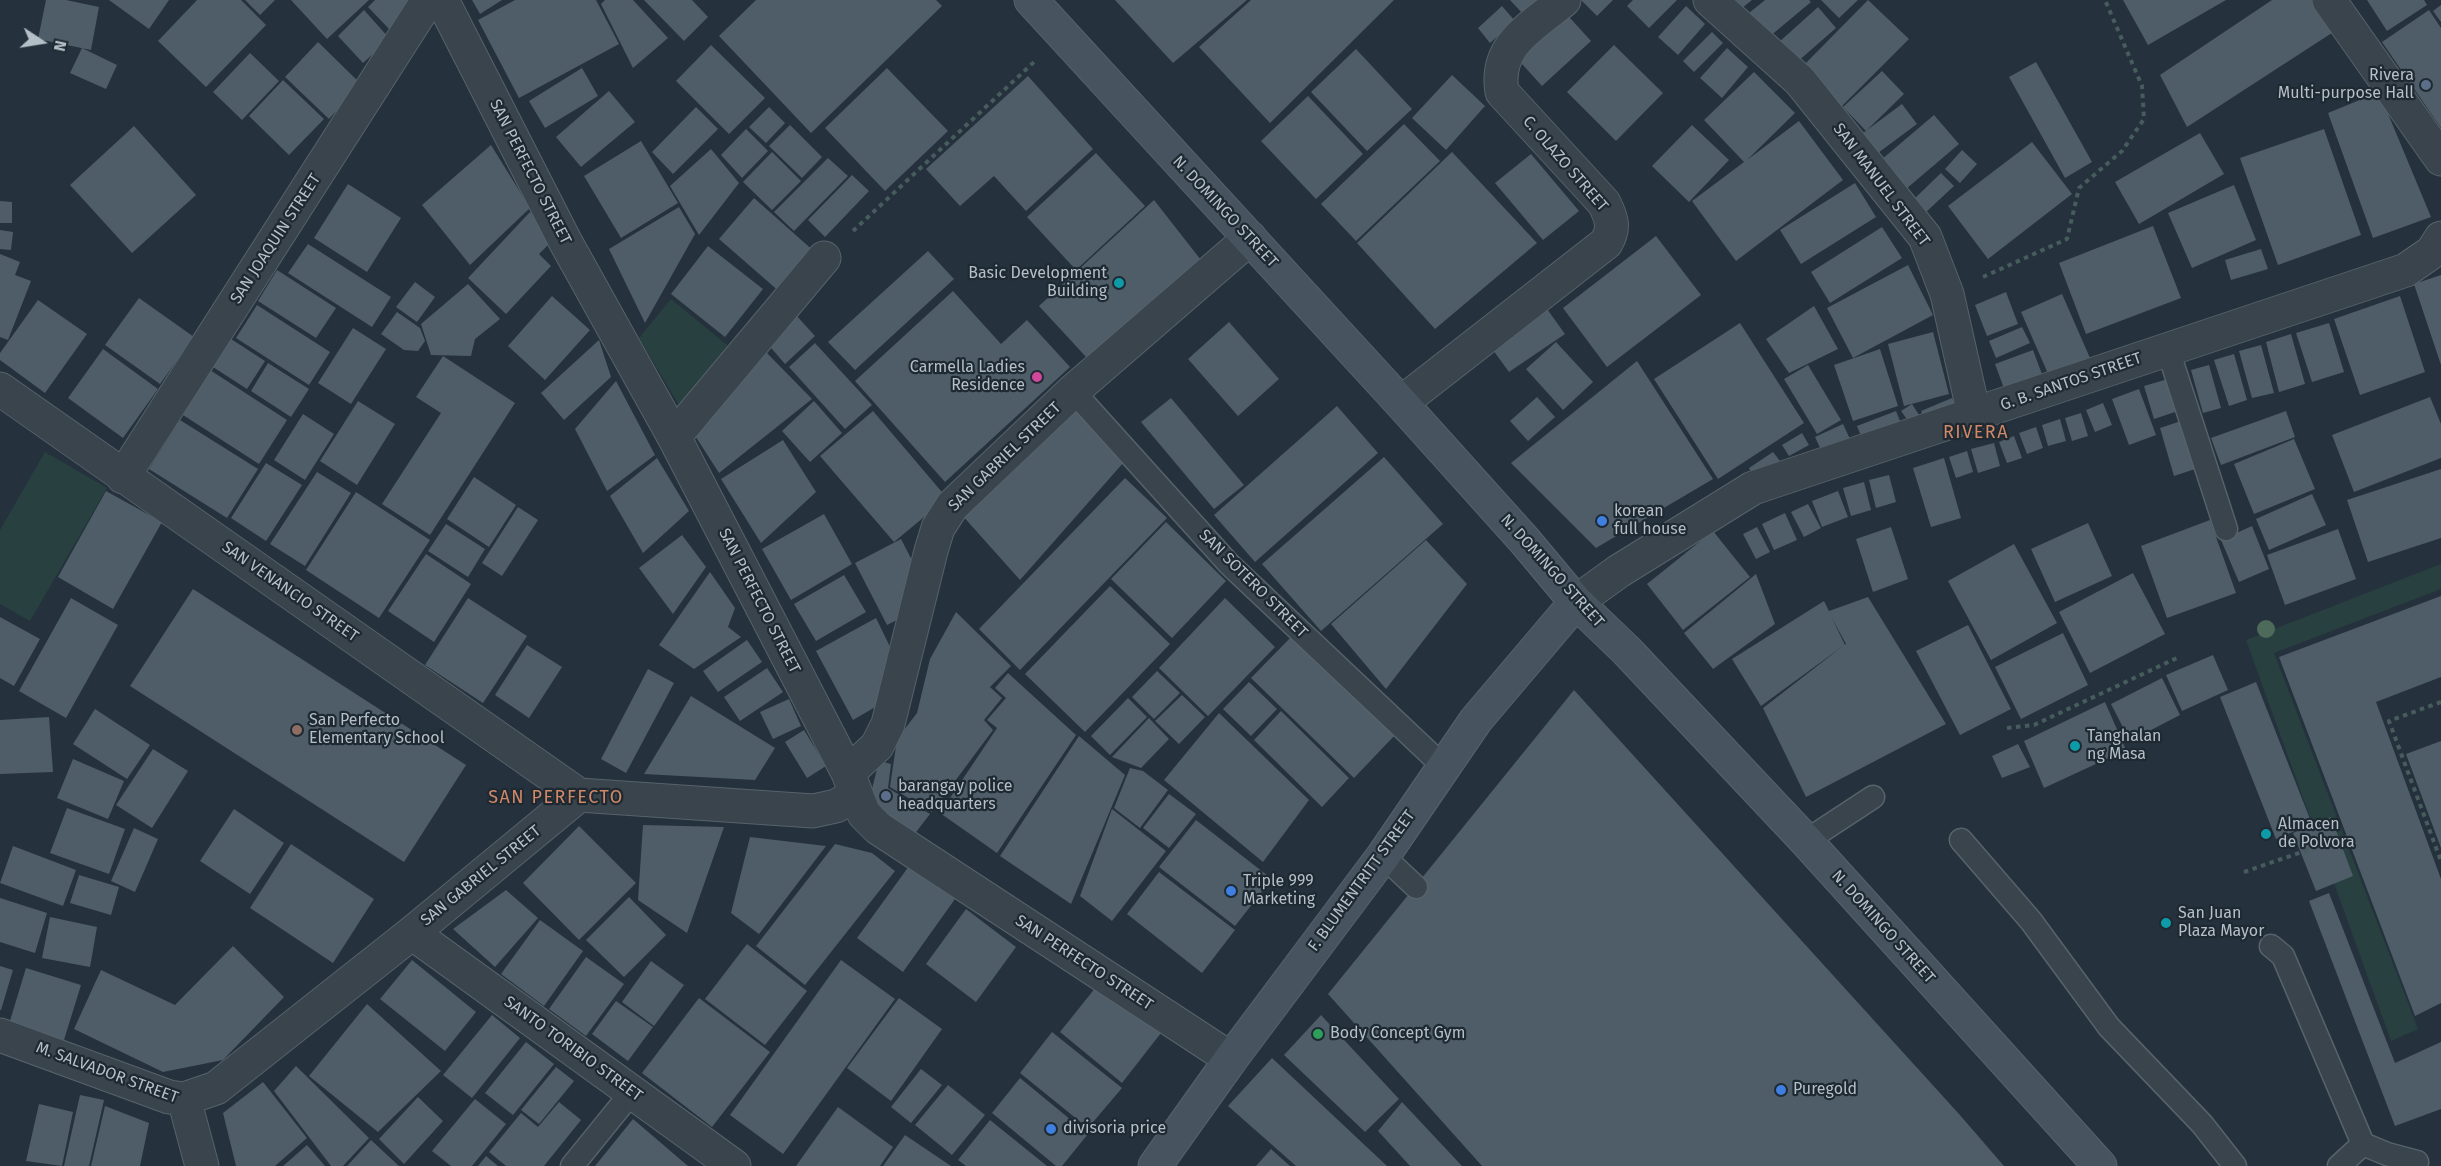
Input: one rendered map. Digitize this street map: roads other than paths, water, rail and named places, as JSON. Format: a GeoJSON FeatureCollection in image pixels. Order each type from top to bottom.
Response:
{"type":"FeatureCollection","features":[{"type":"Feature","properties":{"kind":"main road","name":"N. DOMINGO STREET"},"geometry":{"type":"LineString","coordinates":[[1031,0],[1401,403],[1525,541],[1576,602],[1627,651],[1806,841],[2100,1166]]}},
{"type":"Feature","properties":{"kind":"main road","name":"F. BLUMENTRITT STREET"},"geometry":{"type":"LineString","coordinates":[[1155,1166],[1231,1059],[1383,856],[1476,720],[1576,602]]}},
{"type":"Feature","properties":{"kind":"street","name":"SAN JOAQUIN STREET"},"geometry":{"type":"LineString","coordinates":[[123,477],[429,0]]}},
{"type":"Feature","properties":{"kind":"street","name":"SAN PERFECTO STREET"},"geometry":{"type":"LineString","coordinates":[[442,0],[565,241],[674,437],[852,784],[864,814],[878,828],[1231,1059]]}},
{"type":"Feature","properties":{"kind":"street","name":"C. OLAZO STREET"},"geometry":{"type":"LineString","coordinates":[[1401,403],[1606,243],[1612,234],[1613,224],[1604,203],[1502,92],[1500,68],[1503,57],[1511,46],[1564,0]]}},
{"type":"Feature","properties":{"kind":"street","name":"SAN MANUEL STREET"},"geometry":{"type":"LineString","coordinates":[[1710,0],[1800,81],[1925,237],[1947,294],[1974,414]]}},
{"type":"Feature","properties":{"kind":"street"},"geometry":{"type":"LineString","coordinates":[[2340,4],[2441,159]]}},
{"type":"Feature","properties":{"kind":"street","name":"SAN GABRIEL STREET"},"geometry":{"type":"LineString","coordinates":[[184,1099],[216,1088],[412,933],[579,795],[813,811],[836,806],[877,746],[888,724],[938,528],[952,506],[1073,391],[1250,238]]}},
{"type":"Feature","properties":{"kind":"street","name":"G. B. SANTOS STREET"},"geometry":{"type":"LineString","coordinates":[[1576,602],[1619,571],[1753,488],[2406,270],[2432,252],[2441,238]]}},
{"type":"Feature","properties":{"kind":"street"},"geometry":{"type":"LineString","coordinates":[[674,437],[824,258]]}},
{"type":"Feature","properties":{"kind":"street","name":"SAN VENANCIO STREET"},"geometry":{"type":"LineString","coordinates":[[0,389],[579,795]]}},
{"type":"Feature","properties":{"kind":"street","name":"SANTO TORIBIO STREET"},"geometry":{"type":"LineString","coordinates":[[412,933],[734,1166]]}},
{"type":"Feature","properties":{"kind":"street","name":"M. SALVADOR STREET"},"geometry":{"type":"LineString","coordinates":[[0,1035],[152,1092],[184,1099],[202,1166]]}},
{"type":"Feature","properties":{"kind":"lane"},"geometry":{"type":"LineString","coordinates":[[2168,350],[2226,529]]}},
{"type":"Feature","properties":{"kind":"lane","name":"SAN SOTERO STREET"},"geometry":{"type":"LineString","coordinates":[[1073,391],[1229,564],[1444,766]]}},
{"type":"Feature","properties":{"kind":"lane"},"geometry":{"type":"LineString","coordinates":[[1806,841],[1873,797]]}},
{"type":"Feature","properties":{"kind":"lane"},"geometry":{"type":"LineString","coordinates":[[1961,840],[2031,921],[2109,1027],[2202,1124],[2235,1166]]}},
{"type":"Feature","properties":{"kind":"lane"},"geometry":{"type":"LineString","coordinates":[[1383,856],[1416,887]]}},
{"type":"Feature","properties":{"kind":"lane"},"geometry":{"type":"LineString","coordinates":[[2271,946],[2283,956],[2363,1144],[2387,1154],[2418,1162]]}},
{"type":"Feature","properties":{"kind":"lane"},"geometry":{"type":"LineString","coordinates":[[572,1166],[632,1092]]}},
{"type":"Feature","properties":{"kind":"lane"},"geometry":{"type":"LineString","coordinates":[[2339,1166],[2363,1144]]}},
{"type":"Feature","properties":{"kind":"place","name":"Rivera Multi-purpose Hall"},"geometry":{"type":"Point","coordinates":[2426,85]}},
{"type":"Feature","properties":{"kind":"place","name":"Basic Development Building"},"geometry":{"type":"Point","coordinates":[1119,283]}},
{"type":"Feature","properties":{"kind":"place","name":"Carmella Ladies Residence"},"geometry":{"type":"Point","coordinates":[1037,377]}},
{"type":"Feature","properties":{"kind":"place","name":"korean full house"},"geometry":{"type":"Point","coordinates":[1602,521]}},
{"type":"Feature","properties":{"kind":"place","name":"San Perfecto Elementary School"},"geometry":{"type":"Point","coordinates":[297,730]}},
{"type":"Feature","properties":{"kind":"place","name":"Tanghalan ng Masa"},"geometry":{"type":"Point","coordinates":[2075,746]}},
{"type":"Feature","properties":{"kind":"place","name":"barangay police headquarters"},"geometry":{"type":"Point","coordinates":[886,796]}},
{"type":"Feature","properties":{"kind":"place","name":"Almacen de Polvora"},"geometry":{"type":"Point","coordinates":[2266,834]}},
{"type":"Feature","properties":{"kind":"place","name":"Triple 999 Marketing"},"geometry":{"type":"Point","coordinates":[1231,891]}},
{"type":"Feature","properties":{"kind":"place","name":"San Juan Plaza Mayor"},"geometry":{"type":"Point","coordinates":[2166,923]}},
{"type":"Feature","properties":{"kind":"place","name":"Body Concept Gym"},"geometry":{"type":"Point","coordinates":[1318,1034]}},
{"type":"Feature","properties":{"kind":"place","name":"Puregold"},"geometry":{"type":"Point","coordinates":[1781,1090]}},
{"type":"Feature","properties":{"kind":"place","name":"divisoria price"},"geometry":{"type":"Point","coordinates":[1051,1129]}},
{"type":"Feature","properties":{"kind":"district","name":"RIVERA"},"geometry":{"type":"Point","coordinates":[1976,433]}},
{"type":"Feature","properties":{"kind":"district","name":"SAN PERFECTO"},"geometry":{"type":"Point","coordinates":[556,798]}}]}
